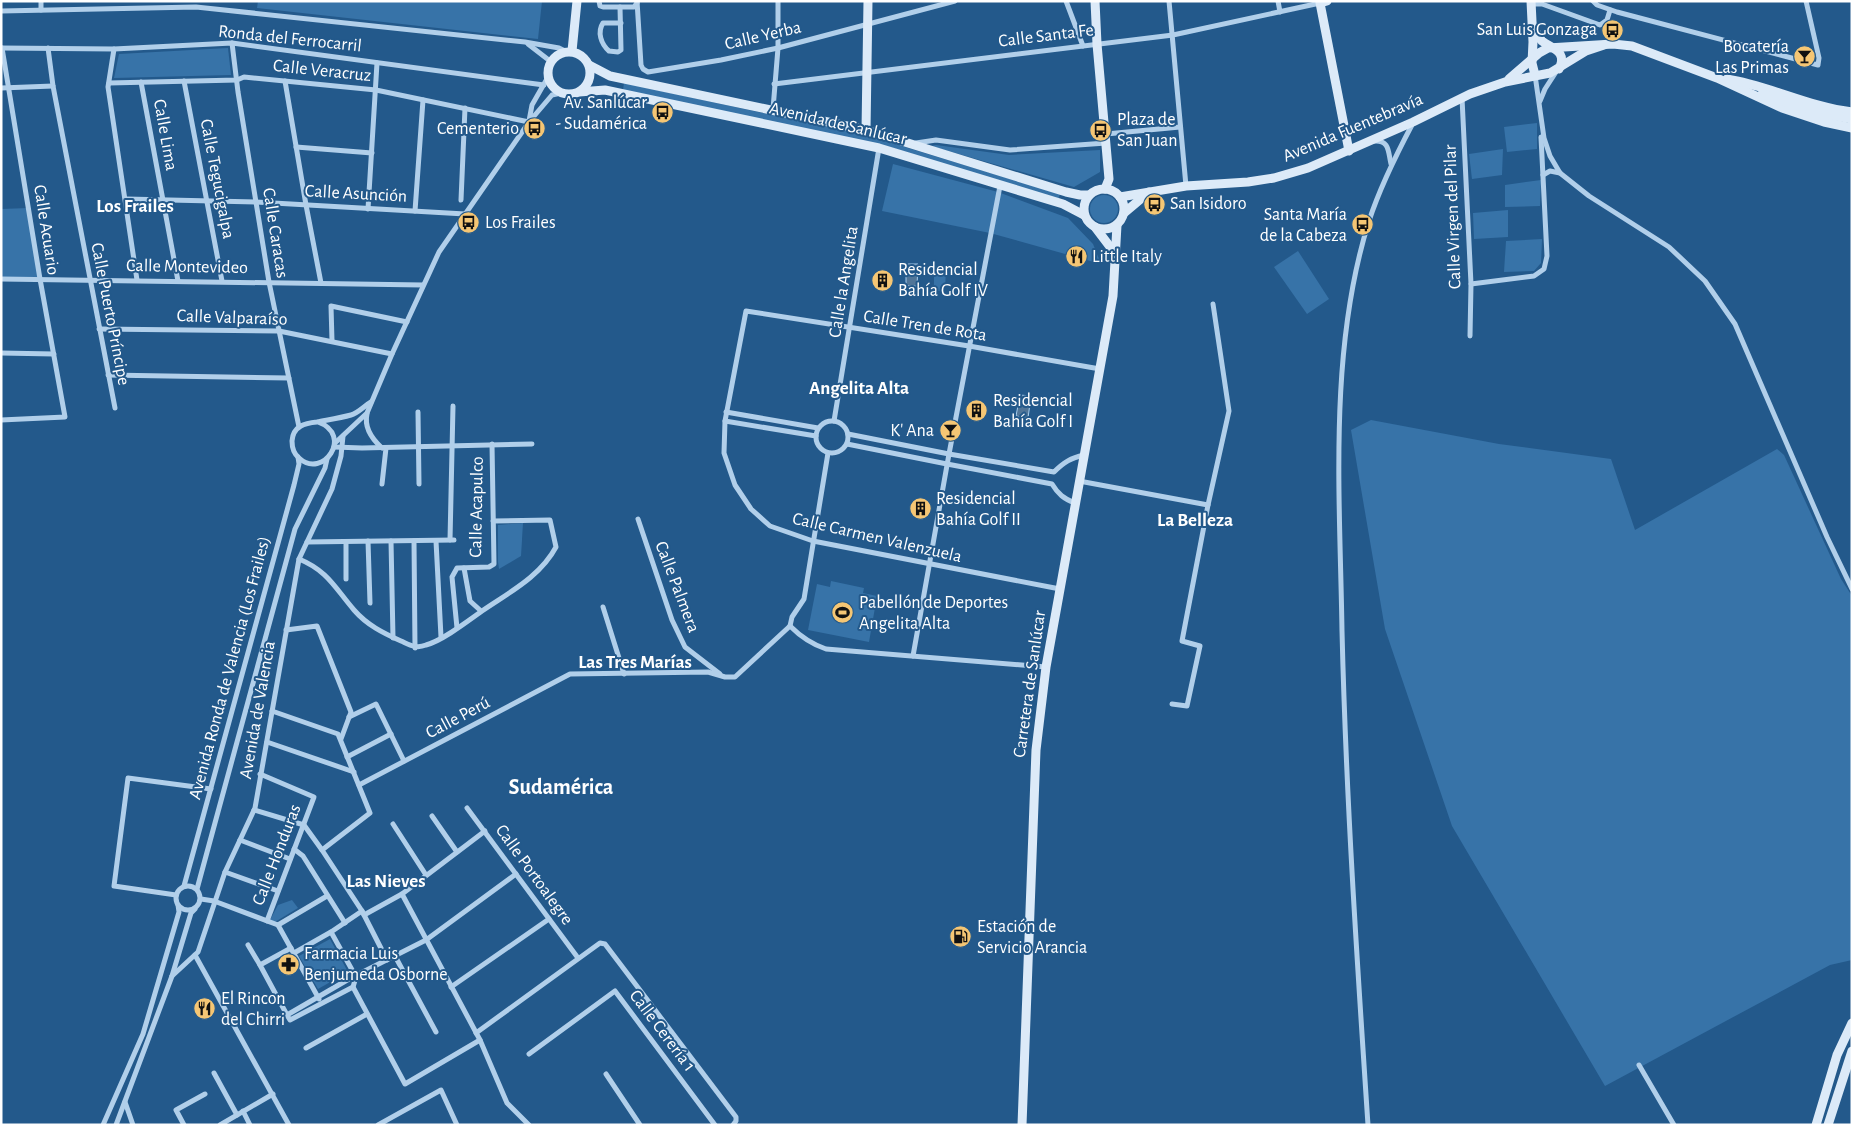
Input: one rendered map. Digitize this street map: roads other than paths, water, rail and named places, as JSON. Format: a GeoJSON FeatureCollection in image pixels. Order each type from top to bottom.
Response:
{"type":"FeatureCollection","features":[{"type":"Feature","properties":{"kind":"main road"},"geometry":{"type":"LineString","coordinates":[[569,51],[577,1]]}},
{"type":"Feature","properties":{"kind":"main road"},"geometry":{"type":"LineString","coordinates":[[866,130],[868,1]]}},
{"type":"Feature","properties":{"kind":"main road"},"geometry":{"type":"LineString","coordinates":[[1095,1],[1109,179],[1105,188]]}},
{"type":"Feature","properties":{"kind":"main road"},"geometry":{"type":"LineString","coordinates":[[1322,2],[1349,151]]}},
{"type":"Feature","properties":{"kind":"main road"},"geometry":{"type":"LineString","coordinates":[[1531,2],[1532,58],[1535,75],[1546,74],[1558,69],[1586,52],[1604,45]]}},
{"type":"Feature","properties":{"kind":"main road"},"geometry":{"type":"LineString","coordinates":[[1532,24],[1539,37],[1554,47],[1559,53],[1561,58],[1558,69]]}},
{"type":"Feature","properties":{"kind":"main road"},"geometry":{"type":"LineString","coordinates":[[1532,58],[1543,50],[1554,47],[1623,45],[1643,49],[1717,78],[1820,113],[1852,119]]}},
{"type":"Feature","properties":{"kind":"main road"},"geometry":{"type":"LineString","coordinates":[[569,51],[584,57],[589,65],[589,81],[579,92],[569,94],[561,93],[546,81],[550,61],[559,53],[569,51]]}},
{"type":"Feature","properties":{"kind":"main road","name":"Avenida Fuentebravía"},"geometry":{"type":"LineString","coordinates":[[1505,82],[1532,58]]}},
{"type":"Feature","properties":{"kind":"main road","name":"Avenida de Sanlúcar"},"geometry":{"type":"LineString","coordinates":[[589,65],[610,76],[774,109],[866,130],[1074,195],[1089,195]]}},
{"type":"Feature","properties":{"kind":"main road","name":"Avenida Fuentebravía"},"geometry":{"type":"LineString","coordinates":[[1120,196],[1186,186],[1239,183],[1274,178],[1308,168],[1349,151],[1462,98],[1505,82],[1535,75]]}},
{"type":"Feature","properties":{"kind":"main road"},"geometry":{"type":"LineString","coordinates":[[1717,78],[1737,81],[1835,110],[1852,112]]}},
{"type":"Feature","properties":{"kind":"main road"},"geometry":{"type":"LineString","coordinates":[[1717,78],[1782,108],[1824,122],[1852,128]]}},
{"type":"Feature","properties":{"kind":"main road","name":"Avenida de Sanlúcar"},"geometry":{"type":"LineString","coordinates":[[579,92],[605,90],[879,148],[1063,204],[1084,215]]}},
{"type":"Feature","properties":{"kind":"main road"},"geometry":{"type":"LineString","coordinates":[[1114,252],[1084,215],[1084,206],[1089,195],[1095,190],[1105,188],[1114,191],[1120,196],[1124,204],[1124,213]]}},
{"type":"Feature","properties":{"kind":"main road"},"geometry":{"type":"LineString","coordinates":[[1094,227],[1106,229],[1117,225],[1124,213],[1149,192]]}},
{"type":"Feature","properties":{"kind":"main road","name":"Carretera de Sanlúcar"},"geometry":{"type":"LineString","coordinates":[[1022,1125],[1036,750],[1046,667],[1113,296],[1117,225]]}},
{"type":"Feature","properties":{"kind":"main road"},"geometry":{"type":"LineString","coordinates":[[1816,1125],[1837,1055],[1852,1023]]}},
{"type":"Feature","properties":{"kind":"main road"},"geometry":{"type":"LineString","coordinates":[[1828,1125],[1852,1050]]}},
{"type":"Feature","properties":{"kind":"street"},"geometry":{"type":"LineString","coordinates":[[41,1],[41,10]]}},
{"type":"Feature","properties":{"kind":"street"},"geometry":{"type":"LineString","coordinates":[[599,1],[600,6],[603,7],[634,7],[637,2]]}},
{"type":"Feature","properties":{"kind":"street"},"geometry":{"type":"LineString","coordinates":[[774,109],[774,84],[778,48],[778,1]]}},
{"type":"Feature","properties":{"kind":"street","name":"Calle Yerba"},"geometry":{"type":"LineString","coordinates":[[637,2],[641,65],[648,72],[778,48],[955,1]]}},
{"type":"Feature","properties":{"kind":"street"},"geometry":{"type":"LineString","coordinates":[[1066,1],[1083,46]]}},
{"type":"Feature","properties":{"kind":"street"},"geometry":{"type":"LineString","coordinates":[[1169,1],[1186,186]]}},
{"type":"Feature","properties":{"kind":"street"},"geometry":{"type":"LineString","coordinates":[[1278,1],[1280,12]]}},
{"type":"Feature","properties":{"kind":"street"},"geometry":{"type":"LineString","coordinates":[[1593,1],[1597,5],[1610,10],[1818,66],[1806,1]]}},
{"type":"Feature","properties":{"kind":"street","name":"Calle Santa Fe"},"geometry":{"type":"LineString","coordinates":[[774,84],[1083,46],[1097,42],[1173,35],[1322,2]]}},
{"type":"Feature","properties":{"kind":"street"},"geometry":{"type":"LineString","coordinates":[[1531,2],[1542,4],[1600,25],[1604,24],[1607,20],[1610,10]]}},
{"type":"Feature","properties":{"kind":"street","name":"Ronda del Ferrocarril"},"geometry":{"type":"LineString","coordinates":[[1,11],[195,4],[526,42],[569,51]]}},
{"type":"Feature","properties":{"kind":"street"},"geometry":{"type":"LineString","coordinates":[[620,7],[621,23],[620,50],[618,52],[609,51],[602,43],[601,25],[603,23],[621,23]]}},
{"type":"Feature","properties":{"kind":"street"},"geometry":{"type":"LineString","coordinates":[[526,42],[550,61]]}},
{"type":"Feature","properties":{"kind":"street","name":"Ronda del Ferrocarril"},"geometry":{"type":"LineString","coordinates":[[2,48],[114,49],[232,43],[378,63],[546,81]]}},
{"type":"Feature","properties":{"kind":"street","name":"Calle Caracas"},"geometry":{"type":"LineString","coordinates":[[232,43],[268,282],[299,427]]}},
{"type":"Feature","properties":{"kind":"street","name":"Calle Acuario"},"geometry":{"type":"LineString","coordinates":[[1,420],[65,417],[2,48]]}},
{"type":"Feature","properties":{"kind":"street","name":"Calle Puerto Príncipe"},"geometry":{"type":"LineString","coordinates":[[48,48],[53,86],[89,280],[115,408]]}},
{"type":"Feature","properties":{"kind":"street"},"geometry":{"type":"LineString","coordinates":[[114,49],[108,87],[137,280]]}},
{"type":"Feature","properties":{"kind":"street"},"geometry":{"type":"LineString","coordinates":[[368,209],[378,63]]}},
{"type":"Feature","properties":{"kind":"street"},"geometry":{"type":"LineString","coordinates":[[1539,104],[1545,89],[1558,69]]}},
{"type":"Feature","properties":{"kind":"street"},"geometry":{"type":"LineString","coordinates":[[1471,284],[1534,276],[1544,269],[1547,256],[1542,130],[1535,75]]}},
{"type":"Feature","properties":{"kind":"street","name":"Calle Veracruz"},"geometry":{"type":"LineString","coordinates":[[109,83],[237,80],[244,77],[376,90],[529,122]]}},
{"type":"Feature","properties":{"kind":"street","name":"Calle Tegucigalpa"},"geometry":{"type":"LineString","coordinates":[[184,81],[222,281]]}},
{"type":"Feature","properties":{"kind":"street"},"geometry":{"type":"LineString","coordinates":[[285,81],[321,283]]}},
{"type":"Feature","properties":{"kind":"street"},"geometry":{"type":"LineString","coordinates":[[529,122],[532,105],[546,81]]}},
{"type":"Feature","properties":{"kind":"street","name":"Calle Lima"},"geometry":{"type":"LineString","coordinates":[[141,82],[178,281]]}},
{"type":"Feature","properties":{"kind":"street"},"geometry":{"type":"LineString","coordinates":[[1,88],[53,86]]}},
{"type":"Feature","properties":{"kind":"street"},"geometry":{"type":"LineString","coordinates":[[384,448],[376,442],[366,420],[370,402],[439,252],[529,122],[552,96],[561,93]]}},
{"type":"Feature","properties":{"kind":"street","name":"Calle Virgen del Pilar"},"geometry":{"type":"LineString","coordinates":[[1462,98],[1471,284],[1470,336]]}},
{"type":"Feature","properties":{"kind":"street"},"geometry":{"type":"LineString","coordinates":[[415,211],[423,100]]}},
{"type":"Feature","properties":{"kind":"street"},"geometry":{"type":"LineString","coordinates":[[461,200],[465,108]]}},
{"type":"Feature","properties":{"kind":"street"},"geometry":{"type":"LineString","coordinates":[[1368,1125],[1344,694],[1338,469],[1341,389],[1349,306],[1360,254],[1370,220],[1392,164],[1413,122]]}},
{"type":"Feature","properties":{"kind":"street"},"geometry":{"type":"LineString","coordinates":[[913,144],[936,140],[1010,150],[1180,128]]}},
{"type":"Feature","properties":{"kind":"street"},"geometry":{"type":"LineString","coordinates":[[1542,130],[1550,156],[1560,173],[1578,189],[1669,247],[1715,293],[1735,324],[1827,537],[1852,589]]}},
{"type":"Feature","properties":{"kind":"street"},"geometry":{"type":"LineString","coordinates":[[1372,141],[1383,142],[1388,149],[1392,164]]}},
{"type":"Feature","properties":{"kind":"street"},"geometry":{"type":"LineString","coordinates":[[1388,149],[1401,146]]}},
{"type":"Feature","properties":{"kind":"street"},"geometry":{"type":"LineString","coordinates":[[296,147],[372,153]]}},
{"type":"Feature","properties":{"kind":"street","name":"Calle la Angelita"},"geometry":{"type":"LineString","coordinates":[[834,421],[879,148]]}},
{"type":"Feature","properties":{"kind":"street"},"geometry":{"type":"LineString","coordinates":[[1543,175],[1550,171],[1560,173]]}},
{"type":"Feature","properties":{"kind":"street"},"geometry":{"type":"LineString","coordinates":[[913,656],[947,464],[1000,186]]}},
{"type":"Feature","properties":{"kind":"street","name":"Calle Asunción"},"geometry":{"type":"LineString","coordinates":[[126,199],[256,202],[465,214]]}},
{"type":"Feature","properties":{"kind":"street","name":"Calle Montevideo"},"geometry":{"type":"LineString","coordinates":[[1,279],[423,285]]}},
{"type":"Feature","properties":{"kind":"street"},"geometry":{"type":"LineString","coordinates":[[1172,704],[1187,706],[1200,646],[1182,641],[1208,506],[1229,411],[1213,304]]}},
{"type":"Feature","properties":{"kind":"street"},"geometry":{"type":"LineString","coordinates":[[332,341],[331,306],[406,322]]}},
{"type":"Feature","properties":{"kind":"street","name":"Calle Tren de Rota"},"geometry":{"type":"LineString","coordinates":[[746,311],[969,346],[1100,369]]}},
{"type":"Feature","properties":{"kind":"street","name":"Calle Carmen Valenzuela"},"geometry":{"type":"LineString","coordinates":[[746,311],[726,412],[724,453],[734,484],[751,509],[770,526],[813,542],[1060,589]]}},
{"type":"Feature","properties":{"kind":"street","name":"Calle Valparaíso"},"geometry":{"type":"LineString","coordinates":[[99,329],[279,331],[392,354]]}},
{"type":"Feature","properties":{"kind":"street"},"geometry":{"type":"LineString","coordinates":[[1,353],[54,354]]}},
{"type":"Feature","properties":{"kind":"street"},"geometry":{"type":"LineString","coordinates":[[108,375],[289,378]]}},
{"type":"Feature","properties":{"kind":"street"},"geometry":{"type":"LineString","coordinates":[[318,422],[353,414],[370,402]]}},
{"type":"Feature","properties":{"kind":"street"},"geometry":{"type":"LineString","coordinates":[[307,542],[452,540],[453,406]]}},
{"type":"Feature","properties":{"kind":"street"},"geometry":{"type":"LineString","coordinates":[[418,412],[419,484]]}},
{"type":"Feature","properties":{"kind":"street"},"geometry":{"type":"LineString","coordinates":[[726,412],[818,428]]}},
{"type":"Feature","properties":{"kind":"street","name":"Avenida Ronda de Valencia (Los Frailes)"},"geometry":{"type":"LineString","coordinates":[[197,889],[295,529],[325,468],[334,445],[367,414]]}},
{"type":"Feature","properties":{"kind":"street"},"geometry":{"type":"LineString","coordinates":[[299,427],[311,421],[318,422],[329,428],[333,434],[334,445],[342,447],[384,448],[532,444]]}},
{"type":"Feature","properties":{"kind":"street"},"geometry":{"type":"LineString","coordinates":[[725,421],[816,436]]}},
{"type":"Feature","properties":{"kind":"street"},"geometry":{"type":"LineString","coordinates":[[834,421],[845,427],[848,434],[847,444],[843,449],[835,453],[828,453],[818,445],[816,436],[818,428],[823,423],[834,421]]}},
{"type":"Feature","properties":{"kind":"street","name":"Avenida Ronda de Valencia (Los Frailes)"},"geometry":{"type":"LineString","coordinates":[[184,886],[294,485],[299,464],[298,457],[292,446],[292,439],[299,427]]}},
{"type":"Feature","properties":{"kind":"street"},"geometry":{"type":"LineString","coordinates":[[848,434],[1054,472]]}},
{"type":"Feature","properties":{"kind":"street","name":"Avenida de Valencia"},"geometry":{"type":"LineString","coordinates":[[172,976],[198,952],[225,872],[254,810],[299,559],[332,489],[343,436]]}},
{"type":"Feature","properties":{"kind":"street","name":"Calle Acapulco"},"geometry":{"type":"LineString","coordinates":[[456,628],[452,577],[457,568],[489,567],[494,564],[492,444]]}},
{"type":"Feature","properties":{"kind":"street"},"geometry":{"type":"LineString","coordinates":[[847,444],[1052,484]]}},
{"type":"Feature","properties":{"kind":"street"},"geometry":{"type":"LineString","coordinates":[[382,484],[384,448]]}},
{"type":"Feature","properties":{"kind":"street"},"geometry":{"type":"LineString","coordinates":[[603,607],[624,674],[708,672],[725,677],[735,677],[790,626],[792,617],[804,599],[828,453]]}},
{"type":"Feature","properties":{"kind":"street"},"geometry":{"type":"LineString","coordinates":[[1075,503],[1064,499],[1058,493],[1052,484],[1054,472],[1064,462],[1084,455]]}},
{"type":"Feature","properties":{"kind":"street"},"geometry":{"type":"LineString","coordinates":[[298,457],[306,463],[314,464],[321,463],[327,459]]}},
{"type":"Feature","properties":{"kind":"street"},"geometry":{"type":"LineString","coordinates":[[1080,481],[1208,506]]}},
{"type":"Feature","properties":{"kind":"street","name":"Calle Palmera"},"geometry":{"type":"LineString","coordinates":[[638,519],[672,620],[685,647],[725,677]]}},
{"type":"Feature","properties":{"kind":"street"},"geometry":{"type":"LineString","coordinates":[[299,559],[312,565],[336,585],[354,610],[375,629],[416,648],[428,645],[456,628],[533,576],[550,559],[556,547],[550,520],[493,521]]}},
{"type":"Feature","properties":{"kind":"street"},"geometry":{"type":"LineString","coordinates":[[436,540],[441,637]]}},
{"type":"Feature","properties":{"kind":"street"},"geometry":{"type":"LineString","coordinates":[[368,541],[370,603]]}},
{"type":"Feature","properties":{"kind":"street"},"geometry":{"type":"LineString","coordinates":[[390,541],[393,638]]}},
{"type":"Feature","properties":{"kind":"street"},"geometry":{"type":"LineString","coordinates":[[414,541],[416,648]]}},
{"type":"Feature","properties":{"kind":"street"},"geometry":{"type":"LineString","coordinates":[[346,542],[346,579]]}},
{"type":"Feature","properties":{"kind":"street"},"geometry":{"type":"LineString","coordinates":[[464,568],[470,600],[481,611]]}},
{"type":"Feature","properties":{"kind":"street"},"geometry":{"type":"LineString","coordinates":[[286,630],[317,626],[351,712],[341,740]]}},
{"type":"Feature","properties":{"kind":"street"},"geometry":{"type":"LineString","coordinates":[[790,626],[807,641],[826,649],[1046,667]]}},
{"type":"Feature","properties":{"kind":"street","name":"Calle Perú"},"geometry":{"type":"LineString","coordinates":[[359,785],[570,674],[624,674]]}},
{"type":"Feature","properties":{"kind":"street"},"geometry":{"type":"LineString","coordinates":[[349,718],[376,704],[404,761]]}},
{"type":"Feature","properties":{"kind":"street"},"geometry":{"type":"LineString","coordinates":[[272,711],[338,734],[370,813],[322,850]]}},
{"type":"Feature","properties":{"kind":"street"},"geometry":{"type":"LineString","coordinates":[[347,757],[391,734]]}},
{"type":"Feature","properties":{"kind":"street"},"geometry":{"type":"LineString","coordinates":[[267,742],[354,772]]}},
{"type":"Feature","properties":{"kind":"street","name":"Calle Honduras"},"geometry":{"type":"LineString","coordinates":[[260,774],[314,797],[267,921]]}},
{"type":"Feature","properties":{"kind":"street"},"geometry":{"type":"LineString","coordinates":[[176,895],[114,886],[128,778],[211,789]]}},
{"type":"Feature","properties":{"kind":"street","name":"Calle Portoalegre"},"geometry":{"type":"LineString","coordinates":[[468,808],[578,958]]}},
{"type":"Feature","properties":{"kind":"street"},"geometry":{"type":"LineString","coordinates":[[254,810],[304,825],[363,913],[387,960]]}},
{"type":"Feature","properties":{"kind":"street"},"geometry":{"type":"LineString","coordinates":[[432,816],[457,852]]}},
{"type":"Feature","properties":{"kind":"street"},"geometry":{"type":"LineString","coordinates":[[393,824],[426,876]]}},
{"type":"Feature","properties":{"kind":"street"},"geometry":{"type":"LineString","coordinates":[[260,965],[331,932],[344,923],[402,894],[485,831]]}},
{"type":"Feature","properties":{"kind":"street"},"geometry":{"type":"LineString","coordinates":[[240,840],[290,859]]}},
{"type":"Feature","properties":{"kind":"street"},"geometry":{"type":"LineString","coordinates":[[294,849],[303,856],[344,923]]}},
{"type":"Feature","properties":{"kind":"street"},"geometry":{"type":"LineString","coordinates":[[225,872],[278,892]]}},
{"type":"Feature","properties":{"kind":"street"},"geometry":{"type":"LineString","coordinates":[[287,1015],[426,940],[516,874]]}},
{"type":"Feature","properties":{"kind":"street"},"geometry":{"type":"LineString","coordinates":[[103,1125],[143,1034],[179,912],[176,895],[184,886],[191,886],[197,889],[201,899]]}},
{"type":"Feature","properties":{"kind":"street"},"geometry":{"type":"LineString","coordinates":[[402,894],[480,1040],[507,1103],[529,1125]]}},
{"type":"Feature","properties":{"kind":"street"},"geometry":{"type":"LineString","coordinates":[[278,926],[327,896]]}},
{"type":"Feature","properties":{"kind":"street"},"geometry":{"type":"LineString","coordinates":[[201,899],[278,926],[322,1003]]}},
{"type":"Feature","properties":{"kind":"street"},"geometry":{"type":"LineString","coordinates":[[116,1125],[172,976],[191,913],[201,899]]}},
{"type":"Feature","properties":{"kind":"street"},"geometry":{"type":"LineString","coordinates":[[178,905],[184,909],[194,909]]}},
{"type":"Feature","properties":{"kind":"street"},"geometry":{"type":"LineString","coordinates":[[451,987],[549,919]]}},
{"type":"Feature","properties":{"kind":"street"},"geometry":{"type":"LineString","coordinates":[[331,932],[356,977],[353,987],[405,1084],[480,1040]]}},
{"type":"Feature","properties":{"kind":"street"},"geometry":{"type":"LineString","coordinates":[[476,1033],[578,958],[600,943],[604,944],[736,1117],[733,1125]]}},
{"type":"Feature","properties":{"kind":"street"},"geometry":{"type":"LineString","coordinates":[[248,945],[290,1020],[353,987]]}},
{"type":"Feature","properties":{"kind":"street"},"geometry":{"type":"LineString","coordinates":[[195,955],[289,1125]]}},
{"type":"Feature","properties":{"kind":"street"},"geometry":{"type":"LineString","coordinates":[[395,956],[436,1032]]}},
{"type":"Feature","properties":{"kind":"street","name":"Calle Cerería 1"},"geometry":{"type":"LineString","coordinates":[[529,1054],[615,991],[715,1125]]}},
{"type":"Feature","properties":{"kind":"street"},"geometry":{"type":"LineString","coordinates":[[306,1048],[368,1014]]}},
{"type":"Feature","properties":{"kind":"street"},"geometry":{"type":"LineString","coordinates":[[1639,1065],[1674,1125]]}},
{"type":"Feature","properties":{"kind":"street"},"geometry":{"type":"LineString","coordinates":[[214,1073],[237,1115]]}},
{"type":"Feature","properties":{"kind":"street"},"geometry":{"type":"LineString","coordinates":[[606,1074],[640,1125]]}},
{"type":"Feature","properties":{"kind":"street"},"geometry":{"type":"LineString","coordinates":[[378,1125],[441,1090],[457,1125]]}},
{"type":"Feature","properties":{"kind":"street"},"geometry":{"type":"LineString","coordinates":[[184,1125],[176,1110],[205,1094]]}},
{"type":"Feature","properties":{"kind":"street"},"geometry":{"type":"LineString","coordinates":[[220,1125],[273,1094]]}},
{"type":"Feature","properties":{"kind":"street"},"geometry":{"type":"LineString","coordinates":[[124,1101],[133,1125]]}},
{"type":"Feature","properties":{"kind":"street"},"geometry":{"type":"LineString","coordinates":[[243,1111],[250,1125]]}},
{"type":"Feature","properties":{"kind":"place","name":"San Luis Gonzaga"},"geometry":{"type":"Point","coordinates":[1613,30]}},
{"type":"Feature","properties":{"kind":"place","name":"Bocatería Las Primas"},"geometry":{"type":"Point","coordinates":[1805,57]}},
{"type":"Feature","properties":{"kind":"place","name":"Av. Sanlúcar - Sudamérica"},"geometry":{"type":"Point","coordinates":[663,113]}},
{"type":"Feature","properties":{"kind":"place","name":"Cementerio"},"geometry":{"type":"Point","coordinates":[535,129]}},
{"type":"Feature","properties":{"kind":"place","name":"Plaza de San Juan"},"geometry":{"type":"Point","coordinates":[1101,130]}},
{"type":"Feature","properties":{"kind":"place","name":"San Isidoro"},"geometry":{"type":"Point","coordinates":[1154,204]}},
{"type":"Feature","properties":{"kind":"place","name":"Los Frailes"},"geometry":{"type":"Point","coordinates":[469,223]}},
{"type":"Feature","properties":{"kind":"place","name":"Santa María de la Cabeza"},"geometry":{"type":"Point","coordinates":[1363,225]}},
{"type":"Feature","properties":{"kind":"place","name":"Little Italy"},"geometry":{"type":"Point","coordinates":[1076,257]}},
{"type":"Feature","properties":{"kind":"place","name":"Residencial Bahía Golf IV"},"geometry":{"type":"Point","coordinates":[882,280]}},
{"type":"Feature","properties":{"kind":"place","name":"Residencial Bahía Golf I"},"geometry":{"type":"Point","coordinates":[977,411]}},
{"type":"Feature","properties":{"kind":"place","name":"K' Ana"},"geometry":{"type":"Point","coordinates":[950,431]}},
{"type":"Feature","properties":{"kind":"place","name":"Residencial Bahía Golf II"},"geometry":{"type":"Point","coordinates":[920,509]}},
{"type":"Feature","properties":{"kind":"place","name":"Pabellón de Deportes Angelita Alta"},"geometry":{"type":"Point","coordinates":[843,613]}},
{"type":"Feature","properties":{"kind":"place","name":"Estación de Servicio Arancia"},"geometry":{"type":"Point","coordinates":[961,937]}},
{"type":"Feature","properties":{"kind":"place","name":"Farmacia Luis Benjumeda Osborne"},"geometry":{"type":"Point","coordinates":[288,964]}},
{"type":"Feature","properties":{"kind":"place","name":"El Rincon del Chirri"},"geometry":{"type":"Point","coordinates":[205,1009]}},
{"type":"Feature","properties":{"kind":"district","name":"Los Frailes"},"geometry":{"type":"Point","coordinates":[135,206]}},
{"type":"Feature","properties":{"kind":"district","name":"Angelita Alta"},"geometry":{"type":"Point","coordinates":[859,388]}},
{"type":"Feature","properties":{"kind":"district","name":"La Belleza"},"geometry":{"type":"Point","coordinates":[1195,520]}},
{"type":"Feature","properties":{"kind":"district","name":"Las Tres Marías"},"geometry":{"type":"Point","coordinates":[635,662]}},
{"type":"Feature","properties":{"kind":"district","name":"Sudamérica"},"geometry":{"type":"Point","coordinates":[561,787]}},
{"type":"Feature","properties":{"kind":"district","name":"Las Nieves"},"geometry":{"type":"Point","coordinates":[386,881]}}]}
